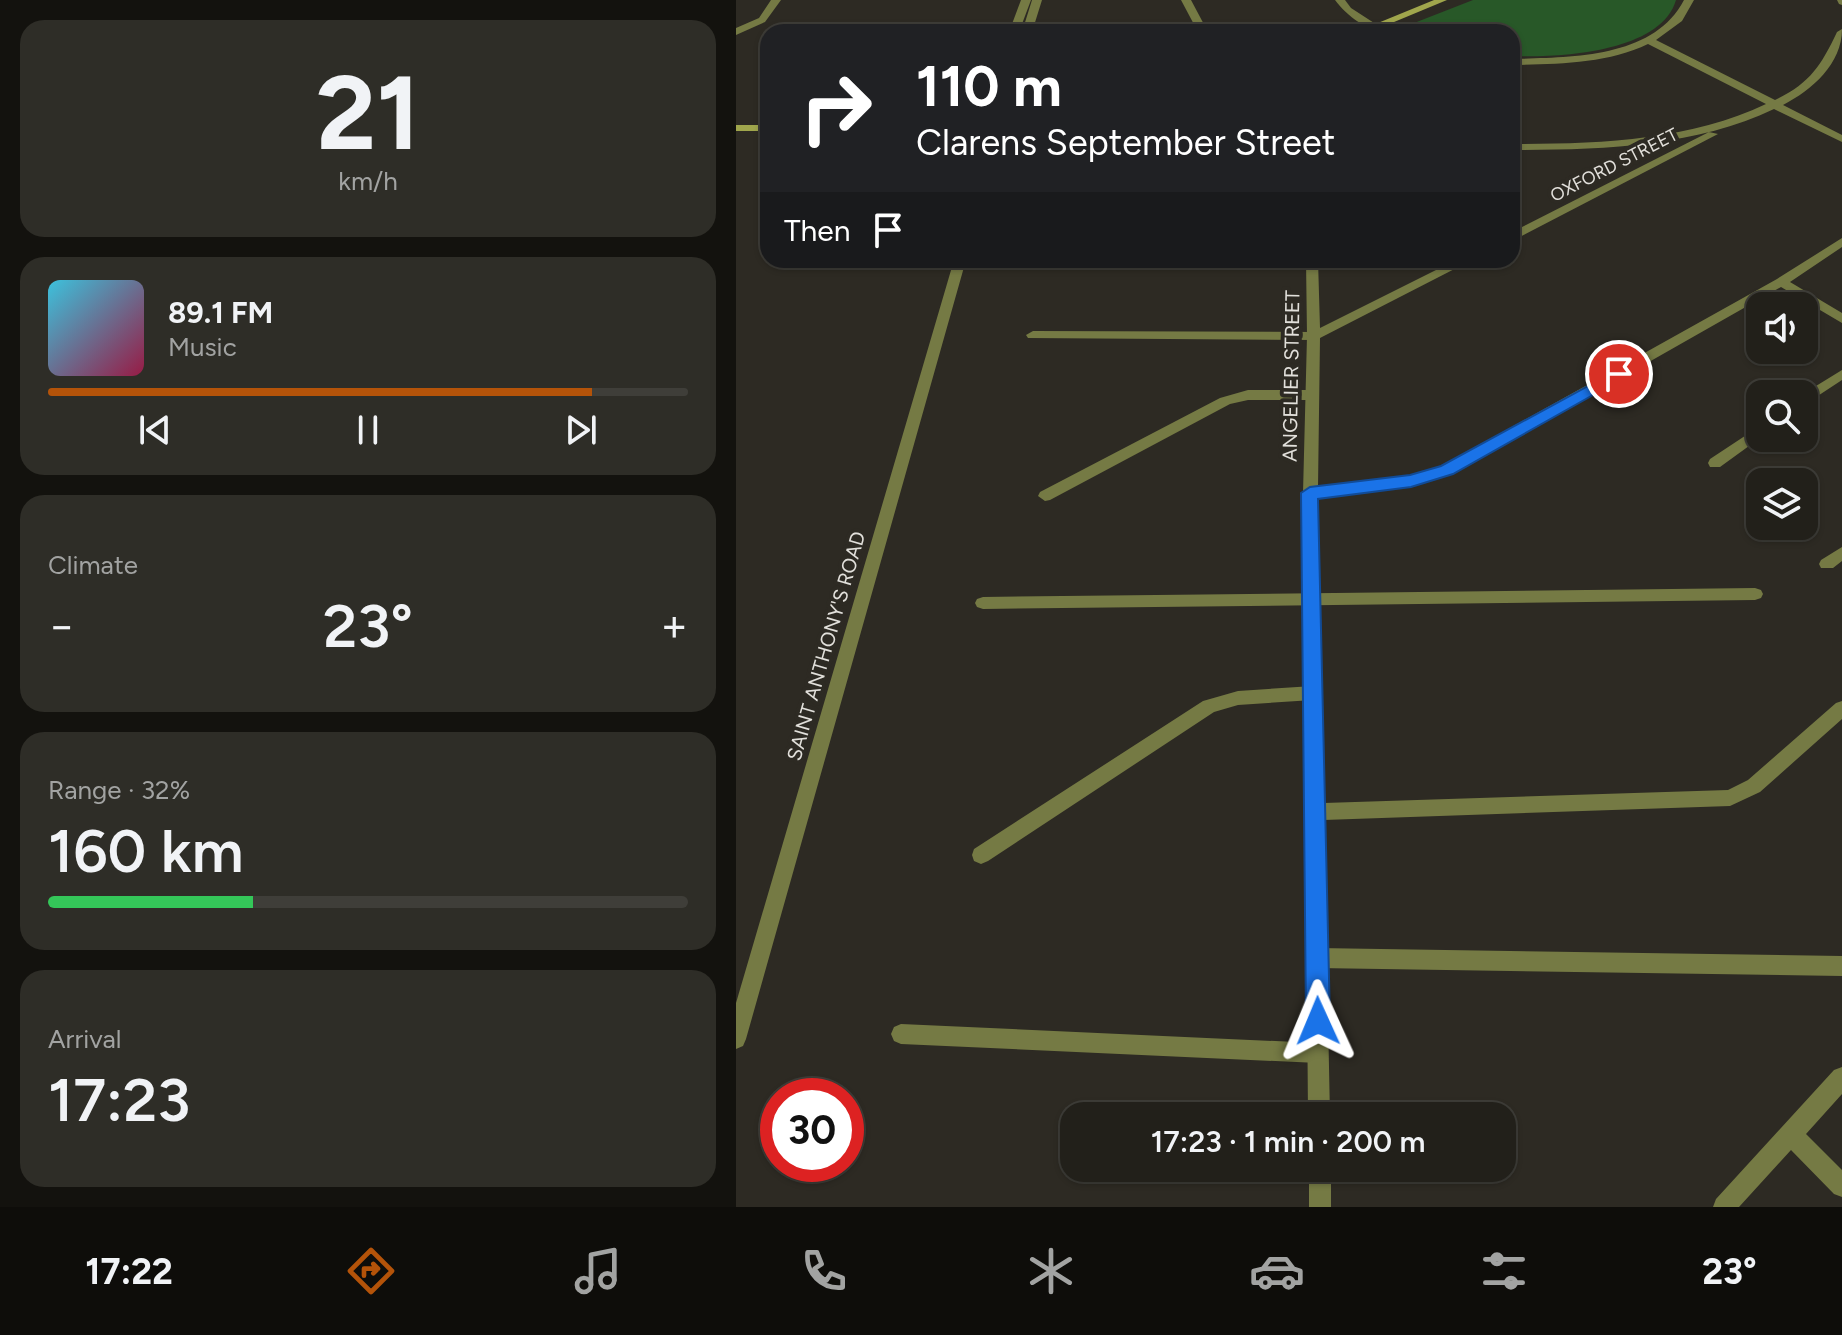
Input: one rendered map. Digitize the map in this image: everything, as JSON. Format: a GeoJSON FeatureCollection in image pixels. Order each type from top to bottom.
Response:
{"type":"FeatureCollection","features":[{"type":"Feature","properties":{"kind":"street"},"geometry":{"type":"LineString","coordinates":[[736,32],[762,20],[776,0]]}},
{"type":"Feature","properties":{"kind":"street"},"geometry":{"type":"LineString","coordinates":[[1017,24],[1026,0]]}},
{"type":"Feature","properties":{"kind":"street"},"geometry":{"type":"LineString","coordinates":[[1030,24],[1037,0]]}},
{"type":"Feature","properties":{"kind":"street"},"geometry":{"type":"LineString","coordinates":[[1186,0],[1199,24]]}},
{"type":"Feature","properties":{"kind":"street"},"geometry":{"type":"LineString","coordinates":[[1340,0],[1348,10],[1369,24]]}},
{"type":"Feature","properties":{"kind":"street"},"geometry":{"type":"LineString","coordinates":[[1391,24],[1442,0]]}},
{"type":"Feature","properties":{"kind":"street"},"geometry":{"type":"LineString","coordinates":[[1520,62],[1609,54],[1648,40],[1671,26],[1686,9],[1689,0]]}},
{"type":"Feature","properties":{"kind":"street"},"geometry":{"type":"LineString","coordinates":[[1820,73],[1840,44],[1842,32]]}},
{"type":"Feature","properties":{"kind":"street"},"geometry":{"type":"LineString","coordinates":[[1648,40],[1842,139]]}},
{"type":"Feature","properties":{"kind":"street"},"geometry":{"type":"LineString","coordinates":[[1520,147],[1625,145],[1681,136],[1732,123],[1774,105],[1820,73],[1842,65]]}},
{"type":"Feature","properties":{"kind":"street","name":"OXFORD STREET"},"geometry":{"type":"LineString","coordinates":[[1520,233],[1732,123]]}},
{"type":"Feature","properties":{"kind":"street"},"geometry":{"type":"LineString","coordinates":[[736,128],[760,128]]}},
{"type":"Feature","properties":{"kind":"street"},"geometry":{"type":"LineString","coordinates":[[1310,493],[1411,481],[1447,470],[1781,282],[1842,242]]}},
{"type":"Feature","properties":{"kind":"street","name":"SAINT ANTHONY'S ROAD"},"geometry":{"type":"LineString","coordinates":[[736,1039],[956,268]]}},
{"type":"Feature","properties":{"kind":"street","name":"ANGELIER STREET"},"geometry":{"type":"LineString","coordinates":[[1312,268],[1314,336],[1310,395],[1310,493],[1319,1102]]}},
{"type":"Feature","properties":{"kind":"street"},"geometry":{"type":"LineString","coordinates":[[1033,335],[1314,336],[1450,268]]}},
{"type":"Feature","properties":{"kind":"street"},"geometry":{"type":"LineString","coordinates":[[1781,282],[1842,319]]}},
{"type":"Feature","properties":{"kind":"street"},"geometry":{"type":"LineString","coordinates":[[1818,390],[1842,374]]}},
{"type":"Feature","properties":{"kind":"street"},"geometry":{"type":"LineString","coordinates":[[1045,496],[1225,401],[1248,395],[1310,395]]}},
{"type":"Feature","properties":{"kind":"street"},"geometry":{"type":"LineString","coordinates":[[1715,463],[1746,441]]}},
{"type":"Feature","properties":{"kind":"street"},"geometry":{"type":"LineString","coordinates":[[1827,564],[1842,553]]}},
{"type":"Feature","properties":{"kind":"street"},"geometry":{"type":"LineString","coordinates":[[983,603],[1755,594]]}},
{"type":"Feature","properties":{"kind":"street"},"geometry":{"type":"LineString","coordinates":[[981,855],[1209,706],[1238,698],[1313,693]]}},
{"type":"Feature","properties":{"kind":"street"},"geometry":{"type":"LineString","coordinates":[[1315,812],[1730,798],[1754,786],[1842,708]]}},
{"type":"Feature","properties":{"kind":"street"},"geometry":{"type":"LineString","coordinates":[[1317,958],[1842,966]]}},
{"type":"Feature","properties":{"kind":"street"},"geometry":{"type":"LineString","coordinates":[[901,1034],[1318,1053]]}},
{"type":"Feature","properties":{"kind":"street"},"geometry":{"type":"LineString","coordinates":[[1724,1207],[1842,1078]]}},
{"type":"Feature","properties":{"kind":"street"},"geometry":{"type":"LineString","coordinates":[[1791,1135],[1842,1186]]}},
{"type":"Feature","properties":{"kind":"street"},"geometry":{"type":"LineString","coordinates":[[1320,1182],[1320,1207]]}},
{"type":"Feature","properties":{"kind":"green space"},"geometry":{"type":"Polygon","coordinates":[[[1473,0],[1676,0],[1666,18],[1629,42],[1605,49],[1554,56],[1520,56],[1520,24],[1412,24],[1473,0]]]}},
{"type":"Feature","properties":{"kind":"route"},"geometry":{"type":"LineString","coordinates":[[1318,1021],[1310,493],[1411,481],[1447,470],[1619,374]]}}]}
